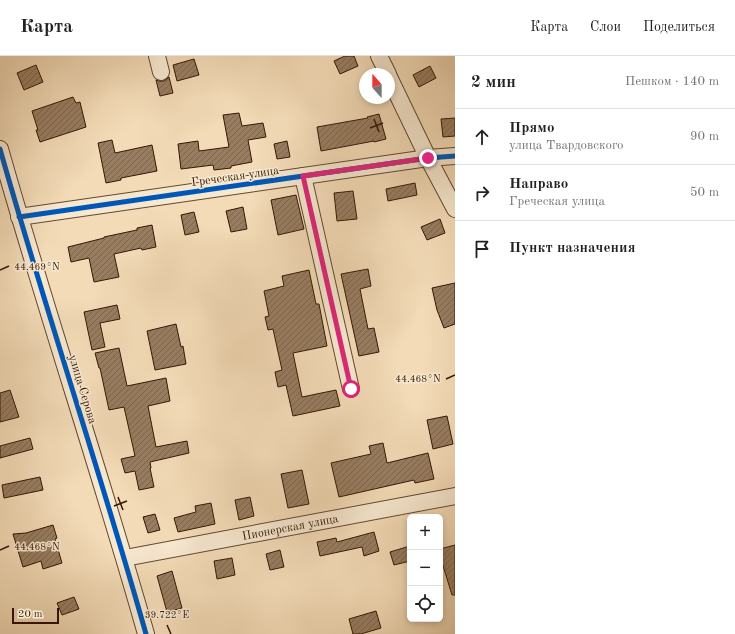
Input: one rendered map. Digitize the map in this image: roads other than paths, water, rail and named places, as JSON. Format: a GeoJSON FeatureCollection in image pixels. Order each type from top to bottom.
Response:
{"type":"FeatureCollection","features":[{"type":"Feature","properties":{"kind":"street"},"geometry":{"type":"LineString","coordinates":[[157,56],[161,72]]}},
{"type":"Feature","properties":{"kind":"street"},"geometry":{"type":"LineString","coordinates":[[379,56],[385,68]]}},
{"type":"Feature","properties":{"kind":"street"},"geometry":{"type":"LineString","coordinates":[[395,89],[428,158],[455,208]]}},
{"type":"Feature","properties":{"kind":"street","name":"улица Серова"},"geometry":{"type":"LineString","coordinates":[[0,149],[19,217],[146,634]]}},
{"type":"Feature","properties":{"kind":"street","name":"Греческая улица"},"geometry":{"type":"LineString","coordinates":[[19,217],[428,158],[455,156]]}},
{"type":"Feature","properties":{"kind":"street"},"geometry":{"type":"LineString","coordinates":[[303,176],[351,389]]}},
{"type":"Feature","properties":{"kind":"street","name":"Пионерская улица"},"geometry":{"type":"LineString","coordinates":[[124,558],[455,496]]}}]}
